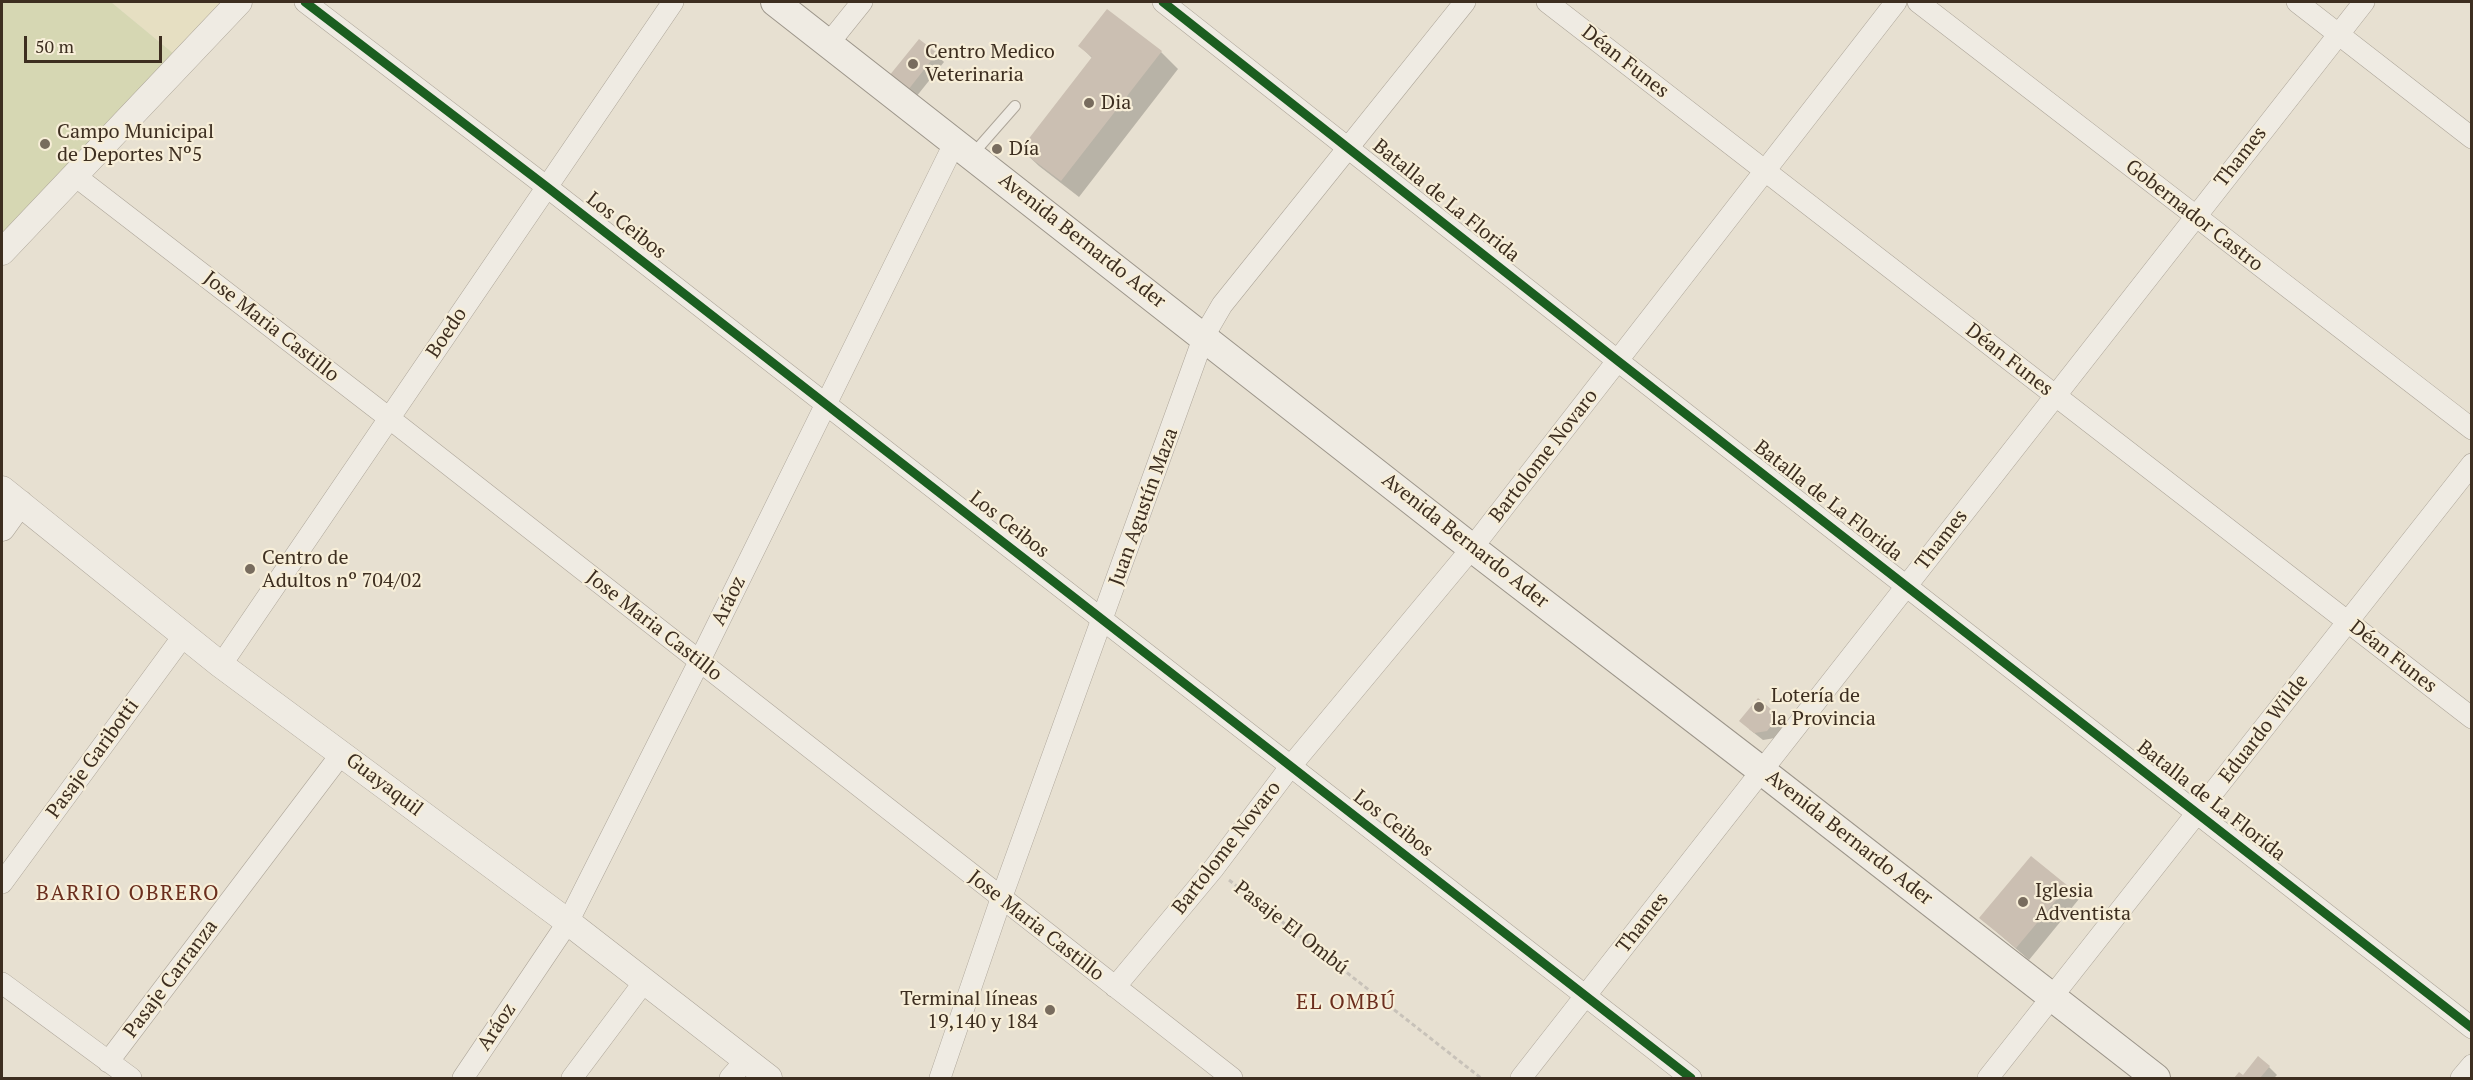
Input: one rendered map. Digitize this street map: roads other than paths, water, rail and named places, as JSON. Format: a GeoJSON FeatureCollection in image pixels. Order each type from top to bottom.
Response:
{"type":"FeatureCollection","features":[{"type":"Feature","properties":{"kind":"main road","name":"Avenida Bernardo Ader"},"geometry":{"type":"LineString","coordinates":[[775,2],[1472,548],[2156,1078]]}},
{"type":"Feature","properties":{"kind":"street"},"geometry":{"type":"LineString","coordinates":[[2,252],[239,2]]}},
{"type":"Feature","properties":{"kind":"street","name":"Los Ceibos"},"geometry":{"type":"LineString","coordinates":[[305,2],[547,187],[1691,1078]]}},
{"type":"Feature","properties":{"kind":"street","name":"Boedo"},"geometry":{"type":"LineString","coordinates":[[221,665],[673,2]]}},
{"type":"Feature","properties":{"kind":"street"},"geometry":{"type":"LineString","coordinates":[[829,43],[862,2]]}},
{"type":"Feature","properties":{"kind":"street","name":"Batalla de La Florida"},"geometry":{"type":"LineString","coordinates":[[1163,2],[1618,361],[2472,1028]]}},
{"type":"Feature","properties":{"kind":"street","name":"Juan Agustín Maza"},"geometry":{"type":"LineString","coordinates":[[940,1078],[1001,899],[1204,336],[1222,304],[1465,2]]}},
{"type":"Feature","properties":{"kind":"street","name":"Déan Funes"},"geometry":{"type":"LineString","coordinates":[[1547,2],[2472,718]]}},
{"type":"Feature","properties":{"kind":"street","name":"Bartolome Novaro"},"geometry":{"type":"LineString","coordinates":[[1115,987],[1214,868],[1290,766],[1472,548],[1896,2]]}},
{"type":"Feature","properties":{"kind":"street","name":"Gobernador Castro"},"geometry":{"type":"LineString","coordinates":[[1918,2],[2472,429]]}},
{"type":"Feature","properties":{"kind":"street"},"geometry":{"type":"LineString","coordinates":[[2297,2],[2472,138]]}},
{"type":"Feature","properties":{"kind":"street","name":"Thames"},"geometry":{"type":"LineString","coordinates":[[1521,1078],[2364,2]]}},
{"type":"Feature","properties":{"kind":"street","name":"Aráoz"},"geometry":{"type":"LineString","coordinates":[[463,1078],[568,922],[825,405],[963,148]]}},
{"type":"Feature","properties":{"kind":"street","name":"Jose Maria Castillo"},"geometry":{"type":"LineString","coordinates":[[74,175],[389,418],[1232,1078]]}},
{"type":"Feature","properties":{"kind":"street","name":"Eduardo Wilde"},"geometry":{"type":"LineString","coordinates":[[1988,1078],[2472,464]]}},
{"type":"Feature","properties":{"kind":"street"},"geometry":{"type":"LineString","coordinates":[[2,528],[11,496]]}},
{"type":"Feature","properties":{"kind":"street","name":"Guayaquil"},"geometry":{"type":"LineString","coordinates":[[11,496],[221,665],[568,922],[644,982],[737,1070],[769,1078]]}},
{"type":"Feature","properties":{"kind":"street","name":"Pasaje Garibotti"},"geometry":{"type":"LineString","coordinates":[[2,884],[184,635]]}},
{"type":"Feature","properties":{"kind":"street","name":"Pasaje Carranza"},"geometry":{"type":"LineString","coordinates":[[108,1062],[342,753]]}},
{"type":"Feature","properties":{"kind":"street"},"geometry":{"type":"LineString","coordinates":[[572,1078],[644,982]]}},
{"type":"Feature","properties":{"kind":"street"},"geometry":{"type":"LineString","coordinates":[[2,983],[131,1078]]}},
{"type":"Feature","properties":{"kind":"street"},"geometry":{"type":"LineString","coordinates":[[2461,1078],[2472,1065]]}},
{"type":"Feature","properties":{"kind":"lane"},"geometry":{"type":"LineString","coordinates":[[963,148],[1015,106]]}},
{"type":"Feature","properties":{"kind":"place","name":"Centro Medico Veterinaria"},"geometry":{"type":"Point","coordinates":[913,64]}},
{"type":"Feature","properties":{"kind":"place","name":"Dia"},"geometry":{"type":"Point","coordinates":[1089,103]}},
{"type":"Feature","properties":{"kind":"place","name":"Campo Municipal de Deportes Nº5"},"geometry":{"type":"Point","coordinates":[45,144]}},
{"type":"Feature","properties":{"kind":"place","name":"Día"},"geometry":{"type":"Point","coordinates":[997,149]}},
{"type":"Feature","properties":{"kind":"place","name":"Centro de Adultos nº 704/02"},"geometry":{"type":"Point","coordinates":[250,569]}},
{"type":"Feature","properties":{"kind":"place","name":"Lotería de la Provincia"},"geometry":{"type":"Point","coordinates":[1759,707]}},
{"type":"Feature","properties":{"kind":"place","name":"Iglesia Adventista"},"geometry":{"type":"Point","coordinates":[2023,902]}},
{"type":"Feature","properties":{"kind":"place","name":"Terminal líneas 19,140 y 184"},"geometry":{"type":"Point","coordinates":[1050,1010]}},
{"type":"Feature","properties":{"kind":"district","name":"BARRIO OBRERO"},"geometry":{"type":"Point","coordinates":[128,894]}},
{"type":"Feature","properties":{"kind":"district","name":"EL OMBÚ"},"geometry":{"type":"Point","coordinates":[1346,1003]}}]}
